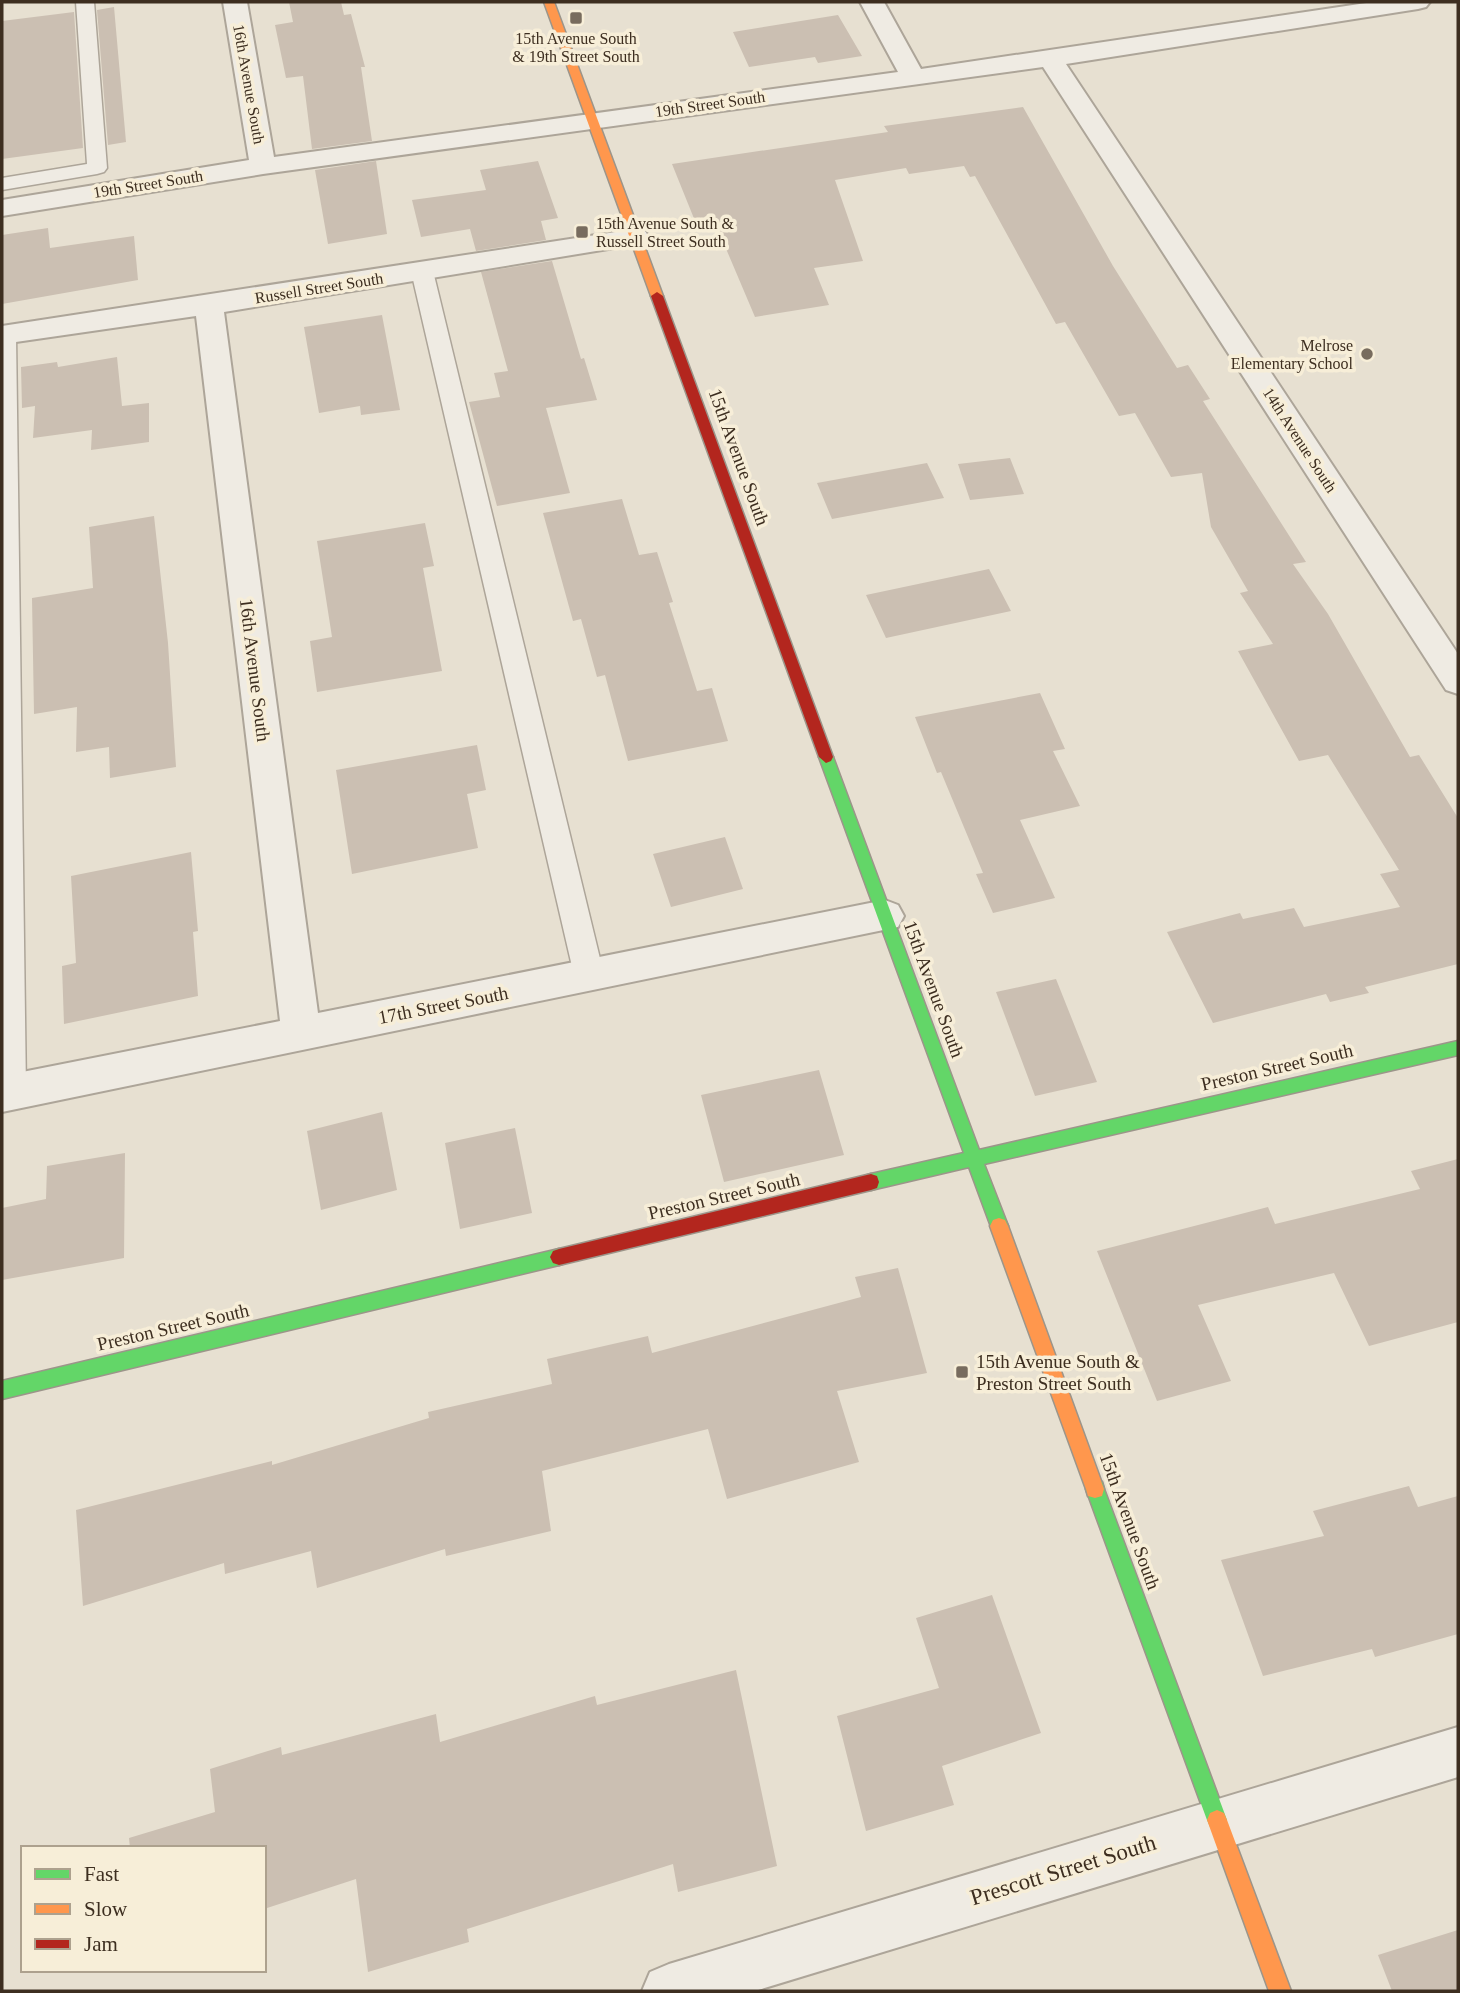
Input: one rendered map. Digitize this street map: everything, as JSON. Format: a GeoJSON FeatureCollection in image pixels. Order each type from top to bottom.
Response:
{"type":"FeatureCollection","features":[{"type":"Feature","properties":{"kind":"street","name":"16th Avenue South"},"geometry":{"type":"LineString","coordinates":[[235,2],[263,166]]}},
{"type":"Feature","properties":{"kind":"street","name":"15th Avenue South"},"geometry":{"type":"LineString","coordinates":[[549,2],[1280,1991]]}},
{"type":"Feature","properties":{"kind":"street"},"geometry":{"type":"LineString","coordinates":[[872,2],[913,77]]}},
{"type":"Feature","properties":{"kind":"street","name":"19th Street South"},"geometry":{"type":"LineString","coordinates":[[2,208],[263,166],[1050,59],[1284,11],[1418,2]]}},
{"type":"Feature","properties":{"kind":"street","name":"14th Avenue South"},"geometry":{"type":"LineString","coordinates":[[1050,59],[1458,681]]}},
{"type":"Feature","properties":{"kind":"street","name":"Russell Street South"},"geometry":{"type":"LineString","coordinates":[[3,335],[635,237]]}},
{"type":"Feature","properties":{"kind":"street","name":"16th Avenue South"},"geometry":{"type":"LineString","coordinates":[[209,305],[301,1034]]}},
{"type":"Feature","properties":{"kind":"street","name":"17th Street South"},"geometry":{"type":"LineString","coordinates":[[6,1093],[885,916]]}},
{"type":"Feature","properties":{"kind":"street","name":"Preston Street South"},"geometry":{"type":"LineString","coordinates":[[2,1390],[973,1158],[1458,1048]]}},
{"type":"Feature","properties":{"kind":"street","name":"Prescott Street South"},"geometry":{"type":"LineString","coordinates":[[668,1991],[1458,1752]]}},
{"type":"Feature","properties":{"kind":"lane"},"geometry":{"type":"LineString","coordinates":[[2,184],[97,168],[85,2]]}},
{"type":"Feature","properties":{"kind":"lane"},"geometry":{"type":"LineString","coordinates":[[422,271],[589,975]]}},
{"type":"Feature","properties":{"kind":"lane"},"geometry":{"type":"LineString","coordinates":[[3,335],[6,1093]]}},
{"type":"Feature","properties":{"kind":"building"},"geometry":{"type":"Polygon","coordinates":[[[289,2],[341,2],[344,15],[351,14],[365,67],[361,67],[372,141],[312,149],[303,76],[286,78],[275,25],[293,22],[289,2]]]}},
{"type":"Feature","properties":{"kind":"building"},"geometry":{"type":"Polygon","coordinates":[[[114,7],[126,142],[108,145],[97,10],[114,7]]]}},
{"type":"Feature","properties":{"kind":"building"},"geometry":{"type":"Polygon","coordinates":[[[74,12],[83,148],[2,159],[2,21],[74,12]]]}},
{"type":"Feature","properties":{"kind":"building"},"geometry":{"type":"Polygon","coordinates":[[[838,15],[862,56],[818,63],[815,57],[749,67],[733,32],[838,15]]]}},
{"type":"Feature","properties":{"kind":"building"},"geometry":{"type":"Polygon","coordinates":[[[1023,107],[1113,266],[1177,368],[1188,365],[1210,399],[1203,401],[1306,562],[1293,564],[1328,614],[1410,757],[1419,755],[1458,818],[1458,964],[1365,987],[1369,993],[1330,1002],[1326,994],[1213,1023],[1167,932],[1240,913],[1243,919],[1294,908],[1304,927],[1400,907],[1380,874],[1399,870],[1328,755],[1299,761],[1238,651],[1273,644],[1240,593],[1248,591],[1211,527],[1202,473],[1171,477],[1135,413],[1119,416],[1065,322],[1056,324],[975,176],[970,177],[964,166],[909,174],[906,168],[835,180],[863,261],[814,268],[829,305],[755,317],[713,218],[695,221],[672,164],[888,132],[884,126],[1023,107]]]}},
{"type":"Feature","properties":{"kind":"building"},"geometry":{"type":"Polygon","coordinates":[[[376,161],[387,234],[328,244],[315,170],[376,161]]]}},
{"type":"Feature","properties":{"kind":"building"},"geometry":{"type":"Polygon","coordinates":[[[538,161],[558,218],[541,221],[546,240],[476,251],[470,229],[421,237],[412,200],[486,190],[480,170],[538,161]]]}},
{"type":"Feature","properties":{"kind":"building"},"geometry":{"type":"Polygon","coordinates":[[[48,228],[50,248],[134,236],[138,280],[2,304],[2,235],[48,228]]]}},
{"type":"Feature","properties":{"kind":"building"},"geometry":{"type":"Polygon","coordinates":[[[552,261],[581,359],[584,358],[597,400],[546,408],[570,493],[497,506],[469,402],[500,397],[494,373],[508,371],[481,272],[552,261]]]}},
{"type":"Feature","properties":{"kind":"building"},"geometry":{"type":"Polygon","coordinates":[[[382,315],[400,410],[361,415],[360,406],[319,413],[304,327],[382,315]]]}},
{"type":"Feature","properties":{"kind":"building"},"geometry":{"type":"Polygon","coordinates":[[[117,357],[122,406],[149,403],[149,442],[91,450],[92,430],[33,438],[35,406],[22,408],[21,367],[57,362],[58,367],[117,357]]]}},
{"type":"Feature","properties":{"kind":"building"},"geometry":{"type":"Polygon","coordinates":[[[1010,458],[1024,494],[970,500],[958,464],[1010,458]]]}},
{"type":"Feature","properties":{"kind":"building"},"geometry":{"type":"Polygon","coordinates":[[[927,463],[944,498],[832,519],[817,483],[927,463]]]}},
{"type":"Feature","properties":{"kind":"building"},"geometry":{"type":"Polygon","coordinates":[[[622,499],[639,555],[657,552],[673,602],[669,603],[697,691],[712,688],[728,741],[628,761],[605,675],[597,677],[581,619],[573,621],[543,513],[622,499]]]}},
{"type":"Feature","properties":{"kind":"building"},"geometry":{"type":"Polygon","coordinates":[[[154,516],[168,643],[176,767],[110,778],[109,747],[76,752],[77,707],[34,714],[32,598],[93,588],[89,527],[154,516]]]}},
{"type":"Feature","properties":{"kind":"building"},"geometry":{"type":"Polygon","coordinates":[[[425,523],[434,566],[423,568],[442,671],[317,692],[310,641],[332,637],[317,541],[425,523]]]}},
{"type":"Feature","properties":{"kind":"building"},"geometry":{"type":"Polygon","coordinates":[[[989,569],[1011,611],[886,638],[866,595],[989,569]]]}},
{"type":"Feature","properties":{"kind":"building"},"geometry":{"type":"Polygon","coordinates":[[[1040,693],[1065,749],[1053,751],[1080,806],[1020,820],[1055,898],[993,913],[976,874],[983,873],[941,772],[937,773],[915,717],[1040,693]]]}},
{"type":"Feature","properties":{"kind":"building"},"geometry":{"type":"Polygon","coordinates":[[[477,745],[486,790],[467,794],[478,848],[352,874],[336,770],[477,745]]]}},
{"type":"Feature","properties":{"kind":"building"},"geometry":{"type":"Polygon","coordinates":[[[725,837],[743,889],[671,907],[653,854],[725,837]]]}},
{"type":"Feature","properties":{"kind":"building"},"geometry":{"type":"Polygon","coordinates":[[[191,852],[198,931],[193,932],[198,996],[64,1024],[62,966],[76,963],[71,876],[191,852]]]}},
{"type":"Feature","properties":{"kind":"building"},"geometry":{"type":"Polygon","coordinates":[[[1056,979],[1097,1082],[1035,1096],[996,992],[1056,979]]]}},
{"type":"Feature","properties":{"kind":"building"},"geometry":{"type":"Polygon","coordinates":[[[819,1070],[844,1155],[724,1182],[701,1095],[819,1070]]]}},
{"type":"Feature","properties":{"kind":"building"},"geometry":{"type":"Polygon","coordinates":[[[382,1112],[397,1190],[321,1210],[307,1131],[382,1112]]]}},
{"type":"Feature","properties":{"kind":"building"},"geometry":{"type":"Polygon","coordinates":[[[515,1128],[532,1213],[460,1229],[445,1143],[515,1128]]]}},
{"type":"Feature","properties":{"kind":"building"},"geometry":{"type":"Polygon","coordinates":[[[125,1153],[124,1258],[2,1280],[2,1208],[46,1199],[47,1166],[125,1153]]]}},
{"type":"Feature","properties":{"kind":"building"},"geometry":{"type":"Polygon","coordinates":[[[1458,1159],[1458,1322],[1369,1346],[1334,1273],[1198,1305],[1231,1381],[1157,1401],[1097,1251],[1268,1207],[1275,1224],[1420,1189],[1411,1171],[1458,1159]]]}},
{"type":"Feature","properties":{"kind":"building"},"geometry":{"type":"Polygon","coordinates":[[[898,1268],[927,1373],[837,1391],[859,1462],[727,1499],[708,1429],[542,1471],[551,1531],[446,1556],[445,1549],[317,1588],[311,1551],[225,1574],[224,1563],[83,1606],[76,1510],[272,1461],[272,1465],[429,1418],[428,1412],[552,1384],[547,1359],[648,1336],[652,1353],[861,1297],[855,1277],[898,1268]]]}},
{"type":"Feature","properties":{"kind":"building"},"geometry":{"type":"Polygon","coordinates":[[[1409,1486],[1418,1507],[1458,1496],[1458,1634],[1375,1657],[1372,1649],[1263,1676],[1221,1560],[1324,1536],[1313,1511],[1409,1486]]]}},
{"type":"Feature","properties":{"kind":"building"},"geometry":{"type":"Polygon","coordinates":[[[992,1595],[1041,1733],[942,1766],[954,1805],[866,1831],[837,1716],[939,1688],[916,1618],[992,1595]]]}},
{"type":"Feature","properties":{"kind":"building"},"geometry":{"type":"Polygon","coordinates":[[[736,1670],[777,1866],[678,1892],[673,1864],[467,1929],[469,1942],[368,1972],[356,1879],[266,1908],[266,1846],[130,1846],[129,1838],[215,1812],[210,1769],[281,1747],[282,1755],[436,1714],[440,1742],[595,1696],[597,1705],[736,1670]]]}},
{"type":"Feature","properties":{"kind":"building"},"geometry":{"type":"Polygon","coordinates":[[[1458,1930],[1458,1991],[1392,1991],[1378,1955],[1458,1930]]]}},
{"type":"Feature","properties":{"kind":"traffic: fast"},"geometry":{"type":"LineString","coordinates":[[826,757],[999,1226]]}},
{"type":"Feature","properties":{"kind":"traffic: fast"},"geometry":{"type":"LineString","coordinates":[[871,1182],[1458,1048]]}},
{"type":"Feature","properties":{"kind":"traffic: fast"},"geometry":{"type":"LineString","coordinates":[[2,1390],[559,1257]]}},
{"type":"Feature","properties":{"kind":"traffic: fast"},"geometry":{"type":"LineString","coordinates":[[1095,1489],[1217,1820]]}},
{"type":"Feature","properties":{"kind":"traffic: slow"},"geometry":{"type":"LineString","coordinates":[[549,2],[657,296]]}},
{"type":"Feature","properties":{"kind":"traffic: slow"},"geometry":{"type":"LineString","coordinates":[[999,1226],[1095,1489]]}},
{"type":"Feature","properties":{"kind":"traffic: slow"},"geometry":{"type":"LineString","coordinates":[[1217,1820],[1280,1991]]}},
{"type":"Feature","properties":{"kind":"traffic: jam"},"geometry":{"type":"LineString","coordinates":[[657,296],[826,757]]}},
{"type":"Feature","properties":{"kind":"traffic: jam"},"geometry":{"type":"LineString","coordinates":[[559,1257],[871,1182]]}},
{"type":"Feature","properties":{"kind":"place","name":"15th Avenue South & 19th Street South"},"geometry":{"type":"Point","coordinates":[576,18]}},
{"type":"Feature","properties":{"kind":"place","name":"15th Avenue South & Russell Street South"},"geometry":{"type":"Point","coordinates":[582,232]}},
{"type":"Feature","properties":{"kind":"place","name":"Melrose Elementary School"},"geometry":{"type":"Point","coordinates":[1367,354]}},
{"type":"Feature","properties":{"kind":"place","name":"15th Avenue South & Preston Street South"},"geometry":{"type":"Point","coordinates":[962,1372]}}]}
